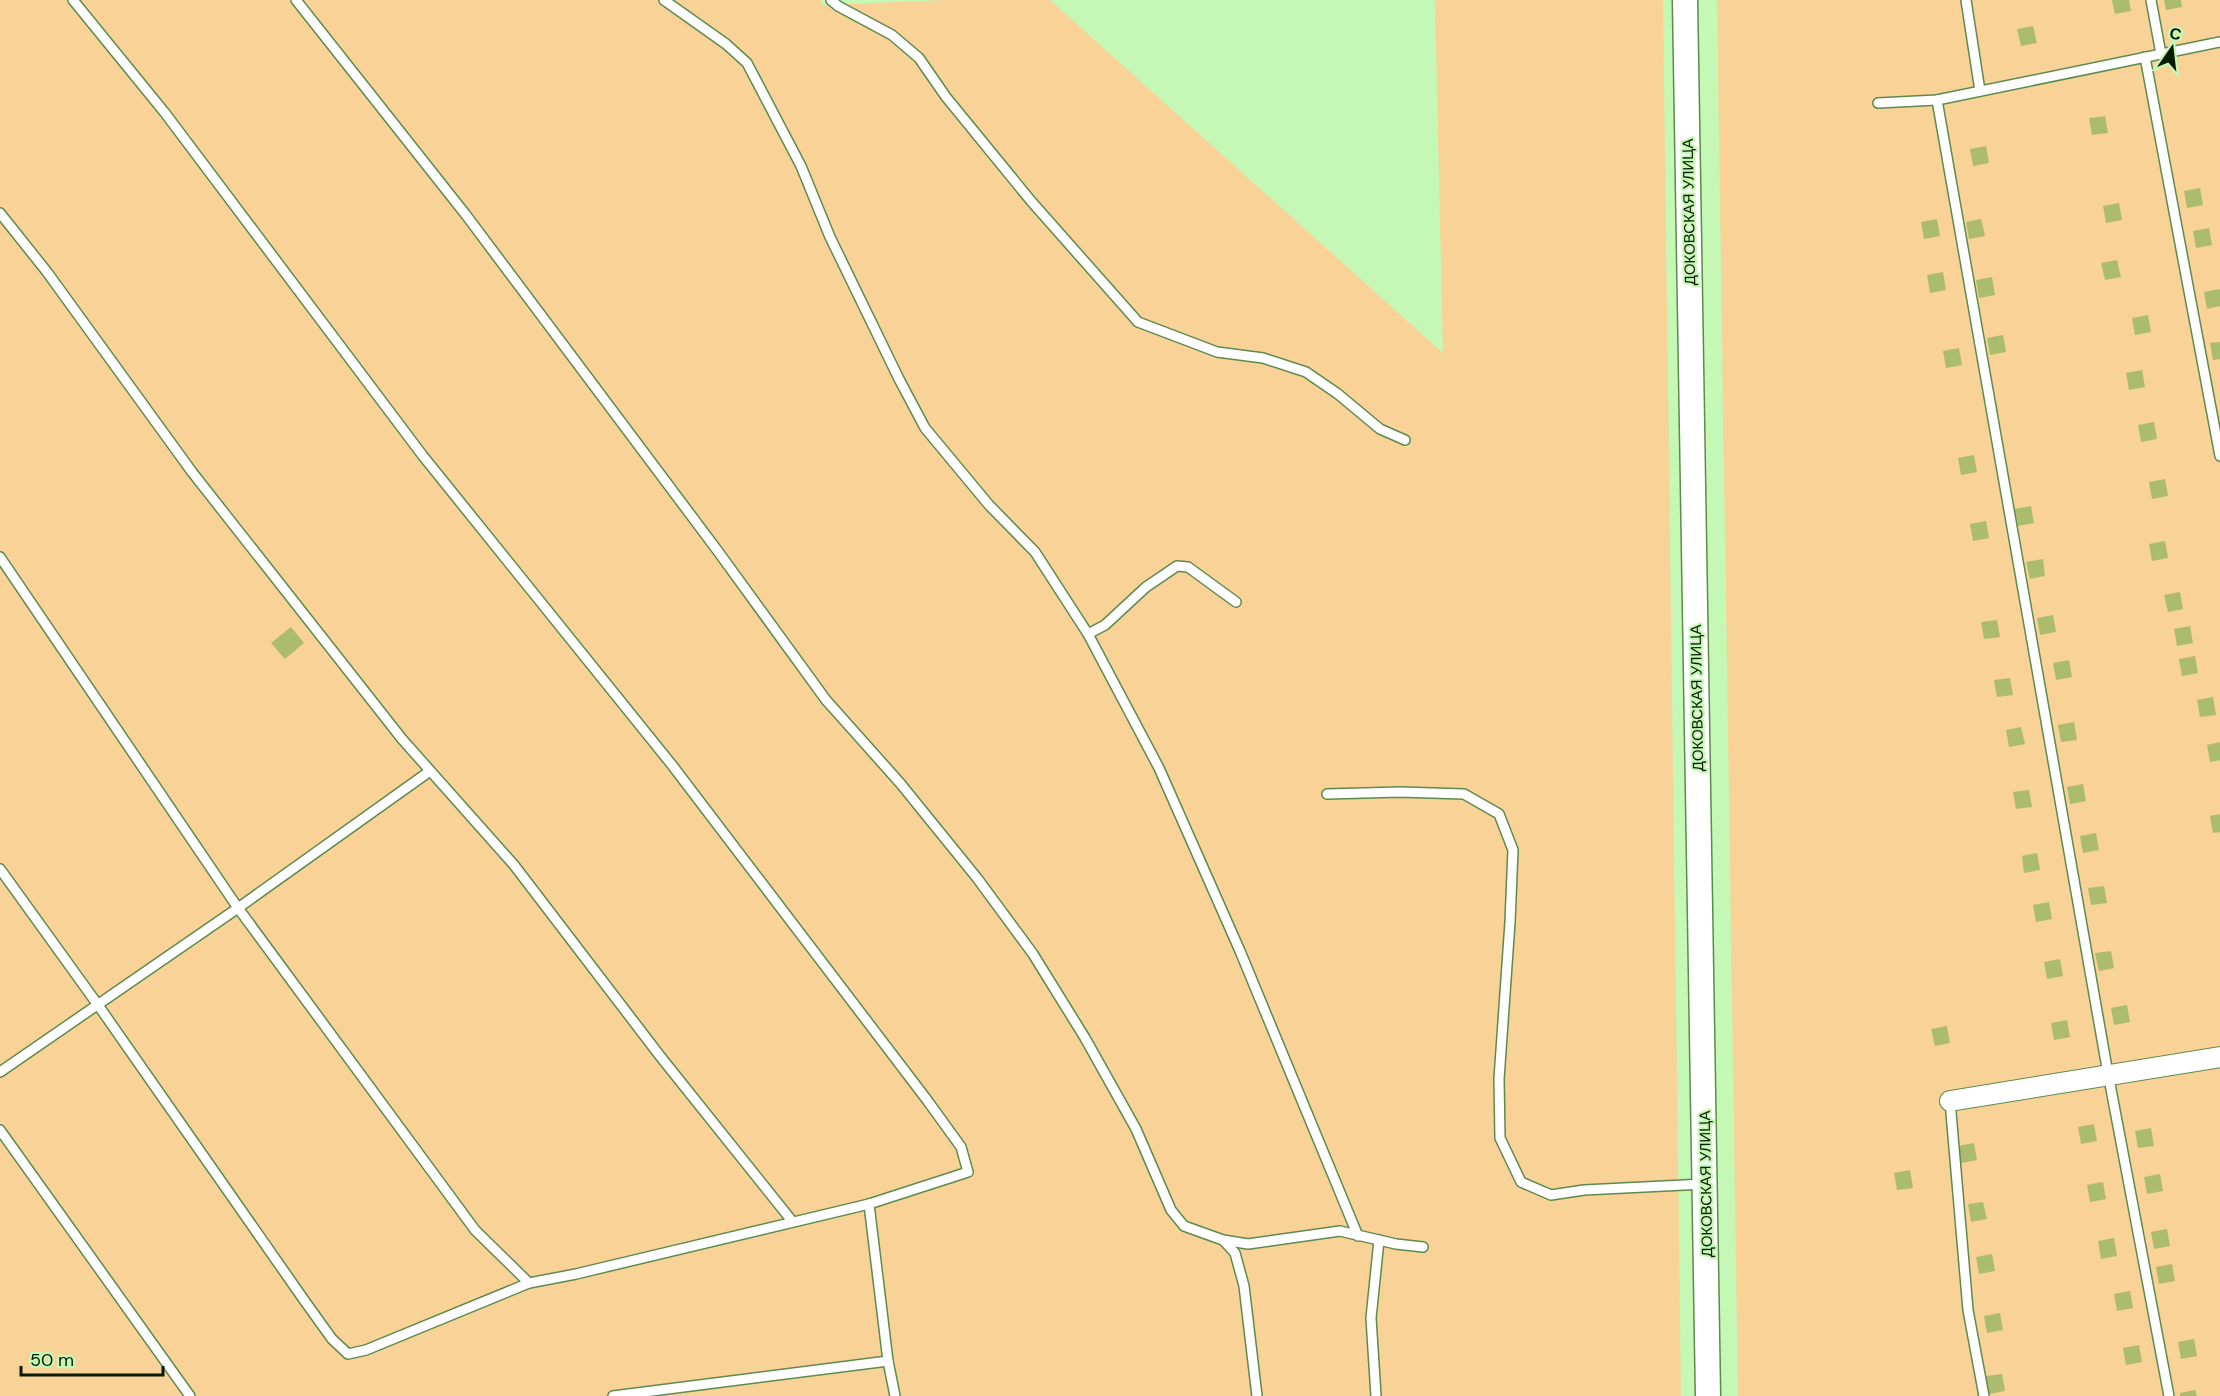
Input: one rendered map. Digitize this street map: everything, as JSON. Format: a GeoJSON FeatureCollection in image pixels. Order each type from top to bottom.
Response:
{"type":"FeatureCollection","features":[{"type":"Feature","properties":{"kind":"street","name":"ДОКОВСКАЯ УЛИЦА"},"geometry":{"type":"LineString","coordinates":[[1685,0],[1708,1396]]}},
{"type":"Feature","properties":{"kind":"street"},"geometry":{"type":"LineString","coordinates":[[1950,1101],[2220,1057]]}},
{"type":"Feature","properties":{"kind":"lane"},"geometry":{"type":"LineString","coordinates":[[0,869],[304,1300],[332,1339],[348,1354],[366,1350],[529,1283],[576,1274],[869,1204],[968,1172],[961,1147],[672,765],[423,456],[165,113],[73,0]]}},
{"type":"Feature","properties":{"kind":"lane"},"geometry":{"type":"LineString","coordinates":[[296,0],[472,225],[717,550],[826,700],[900,783],[977,878],[1033,954],[1085,1038],[1136,1129],[1171,1210],[1184,1226],[1223,1240],[1248,1244],[1340,1231],[1423,1248]]}},
{"type":"Feature","properties":{"kind":"lane"},"geometry":{"type":"LineString","coordinates":[[664,0],[726,44],[747,63],[801,166],[830,237],[899,379],[926,428],[989,505],[1035,552],[1088,633],[1164,778],[1240,951],[1358,1236]]}},
{"type":"Feature","properties":{"kind":"lane"},"geometry":{"type":"LineString","coordinates":[[831,0],[892,36],[919,58],[946,97],[1030,201],[1138,322],[1216,352],[1263,358],[1306,372],[1338,394],[1380,429],[1405,440]]}},
{"type":"Feature","properties":{"kind":"lane"},"geometry":{"type":"LineString","coordinates":[[1966,0],[1980,91]]}},
{"type":"Feature","properties":{"kind":"lane"},"geometry":{"type":"LineString","coordinates":[[2151,0],[2161,54]]}},
{"type":"Feature","properties":{"kind":"lane"},"geometry":{"type":"LineString","coordinates":[[1878,103],[1937,100],[2220,42]]}},
{"type":"Feature","properties":{"kind":"lane"},"geometry":{"type":"LineString","coordinates":[[2145,57],[2220,456]]}},
{"type":"Feature","properties":{"kind":"lane"},"geometry":{"type":"LineString","coordinates":[[1937,100],[2108,1076],[2169,1396]]}},
{"type":"Feature","properties":{"kind":"lane"},"geometry":{"type":"LineString","coordinates":[[0,213],[47,272],[192,472],[395,730],[514,865],[660,1056],[792,1221]]}},
{"type":"Feature","properties":{"kind":"lane"},"geometry":{"type":"LineString","coordinates":[[0,557],[238,908],[475,1230],[529,1283]]}},
{"type":"Feature","properties":{"kind":"lane"},"geometry":{"type":"LineString","coordinates":[[1088,633],[1105,625],[1146,587],[1177,566],[1188,567],[1236,602]]}},
{"type":"Feature","properties":{"kind":"lane"},"geometry":{"type":"LineString","coordinates":[[0,1072],[238,908],[430,771]]}},
{"type":"Feature","properties":{"kind":"lane"},"geometry":{"type":"LineString","coordinates":[[1327,794],[1400,792],[1464,794],[1499,814],[1513,850],[1499,1079],[1500,1138],[1521,1182],[1551,1195],[1584,1190],[1706,1184]]}},
{"type":"Feature","properties":{"kind":"lane"},"geometry":{"type":"LineString","coordinates":[[1950,1101],[1968,1310],[1984,1396]]}},
{"type":"Feature","properties":{"kind":"lane"},"geometry":{"type":"LineString","coordinates":[[0,1130],[190,1396]]}},
{"type":"Feature","properties":{"kind":"lane"},"geometry":{"type":"LineString","coordinates":[[869,1204],[888,1360],[895,1396]]}},
{"type":"Feature","properties":{"kind":"lane"},"geometry":{"type":"LineString","coordinates":[[1223,1240],[1234,1253],[1244,1286],[1257,1396]]}},
{"type":"Feature","properties":{"kind":"lane"},"geometry":{"type":"LineString","coordinates":[[1376,1396],[1371,1318],[1379,1240]]}},
{"type":"Feature","properties":{"kind":"lane"},"geometry":{"type":"LineString","coordinates":[[614,1396],[888,1360]]}},
{"type":"Feature","properties":{"kind":"shaded area"},"geometry":{"type":"Polygon","coordinates":[[[0,0],[821,0],[822,5],[946,0],[1050,0],[1443,353],[1435,0],[1663,0],[1681,1396],[0,1396],[0,0]]]}},
{"type":"Feature","properties":{"kind":"shaded area"},"geometry":{"type":"Polygon","coordinates":[[[1717,0],[2220,0],[2220,1396],[1738,1396],[1717,0]]]}},
{"type":"Feature","properties":{"kind":"building"},"geometry":{"type":"Polygon","coordinates":[[[2112,0],[2129,0],[2131,11],[2115,14],[2112,0]]]}},
{"type":"Feature","properties":{"kind":"building"},"geometry":{"type":"Polygon","coordinates":[[[2164,0],[2181,0],[2182,7],[2166,10],[2164,0]]]}},
{"type":"Feature","properties":{"kind":"building"},"geometry":{"type":"Polygon","coordinates":[[[2033,26],[2037,43],[2021,46],[2017,29],[2033,26]]]}},
{"type":"Feature","properties":{"kind":"building"},"geometry":{"type":"Polygon","coordinates":[[[2105,116],[2108,133],[2092,135],[2089,118],[2105,116]]]}},
{"type":"Feature","properties":{"kind":"building"},"geometry":{"type":"Polygon","coordinates":[[[1986,146],[1989,163],[1973,166],[1970,149],[1986,146]]]}},
{"type":"Feature","properties":{"kind":"building"},"geometry":{"type":"Polygon","coordinates":[[[2200,188],[2203,205],[2187,208],[2184,191],[2200,188]]]}},
{"type":"Feature","properties":{"kind":"building"},"geometry":{"type":"Polygon","coordinates":[[[2119,203],[2122,220],[2106,223],[2103,206],[2119,203]]]}},
{"type":"Feature","properties":{"kind":"building"},"geometry":{"type":"Polygon","coordinates":[[[1937,219],[1940,236],[1924,239],[1921,222],[1937,219]]]}},
{"type":"Feature","properties":{"kind":"building"},"geometry":{"type":"Polygon","coordinates":[[[1981,219],[1985,236],[1969,239],[1966,222],[1981,219]]]}},
{"type":"Feature","properties":{"kind":"building"},"geometry":{"type":"Polygon","coordinates":[[[2209,228],[2212,245],[2196,248],[2193,231],[2209,228]]]}},
{"type":"Feature","properties":{"kind":"building"},"geometry":{"type":"Polygon","coordinates":[[[2117,260],[2121,277],[2105,280],[2101,263],[2117,260]]]}},
{"type":"Feature","properties":{"kind":"building"},"geometry":{"type":"Polygon","coordinates":[[[1943,272],[1946,290],[1930,293],[1927,275],[1943,272]]]}},
{"type":"Feature","properties":{"kind":"building"},"geometry":{"type":"Polygon","coordinates":[[[1992,277],[1995,295],[1979,298],[1976,280],[1992,277]]]}},
{"type":"Feature","properties":{"kind":"building"},"geometry":{"type":"Polygon","coordinates":[[[2220,289],[2220,306],[2207,309],[2204,292],[2220,289]]]}},
{"type":"Feature","properties":{"kind":"building"},"geometry":{"type":"Polygon","coordinates":[[[2148,315],[2151,332],[2135,335],[2132,318],[2148,315]]]}},
{"type":"Feature","properties":{"kind":"building"},"geometry":{"type":"Polygon","coordinates":[[[2003,335],[2006,352],[1990,355],[1987,338],[2003,335]]]}},
{"type":"Feature","properties":{"kind":"building"},"geometry":{"type":"Polygon","coordinates":[[[2220,342],[2220,359],[2213,360],[2210,343],[2220,342]]]}},
{"type":"Feature","properties":{"kind":"building"},"geometry":{"type":"Polygon","coordinates":[[[1959,348],[1962,365],[1946,368],[1943,351],[1959,348]]]}},
{"type":"Feature","properties":{"kind":"building"},"geometry":{"type":"Polygon","coordinates":[[[2142,370],[2145,387],[2129,390],[2126,373],[2142,370]]]}},
{"type":"Feature","properties":{"kind":"building"},"geometry":{"type":"Polygon","coordinates":[[[2154,422],[2157,439],[2141,442],[2138,425],[2154,422]]]}},
{"type":"Feature","properties":{"kind":"building"},"geometry":{"type":"Polygon","coordinates":[[[1974,455],[1977,472],[1961,475],[1958,458],[1974,455]]]}},
{"type":"Feature","properties":{"kind":"building"},"geometry":{"type":"Polygon","coordinates":[[[2165,479],[2168,496],[2152,499],[2149,482],[2165,479]]]}},
{"type":"Feature","properties":{"kind":"building"},"geometry":{"type":"Polygon","coordinates":[[[2031,506],[2034,523],[2018,526],[2015,509],[2031,506]]]}},
{"type":"Feature","properties":{"kind":"building"},"geometry":{"type":"Polygon","coordinates":[[[1986,521],[1989,538],[1973,541],[1970,524],[1986,521]]]}},
{"type":"Feature","properties":{"kind":"building"},"geometry":{"type":"Polygon","coordinates":[[[2165,541],[2168,558],[2152,561],[2149,544],[2165,541]]]}},
{"type":"Feature","properties":{"kind":"building"},"geometry":{"type":"Polygon","coordinates":[[[2043,559],[2045,576],[2030,579],[2026,562],[2043,559]]]}},
{"type":"Feature","properties":{"kind":"building"},"geometry":{"type":"Polygon","coordinates":[[[2180,592],[2183,609],[2168,612],[2164,595],[2180,592]]]}},
{"type":"Feature","properties":{"kind":"building"},"geometry":{"type":"Polygon","coordinates":[[[2053,615],[2056,632],[2040,635],[2037,618],[2053,615]]]}},
{"type":"Feature","properties":{"kind":"building"},"geometry":{"type":"Polygon","coordinates":[[[1997,620],[2000,637],[1984,639],[1981,622],[1997,620]]]}},
{"type":"Feature","properties":{"kind":"building"},"geometry":{"type":"Polygon","coordinates":[[[2190,626],[2193,643],[2177,646],[2174,629],[2190,626]]]}},
{"type":"Feature","properties":{"kind":"building"},"geometry":{"type":"Polygon","coordinates":[[[291,627],[304,643],[285,659],[271,643],[291,627]]]}},
{"type":"Feature","properties":{"kind":"building"},"geometry":{"type":"Polygon","coordinates":[[[2195,656],[2198,673],[2182,676],[2179,659],[2195,656]]]}},
{"type":"Feature","properties":{"kind":"building"},"geometry":{"type":"Polygon","coordinates":[[[2069,660],[2072,677],[2056,680],[2053,663],[2069,660]]]}},
{"type":"Feature","properties":{"kind":"building"},"geometry":{"type":"Polygon","coordinates":[[[2010,678],[2013,695],[1997,697],[1994,680],[2010,678]]]}},
{"type":"Feature","properties":{"kind":"building"},"geometry":{"type":"Polygon","coordinates":[[[2213,697],[2216,715],[2200,717],[2197,700],[2213,697]]]}},
{"type":"Feature","properties":{"kind":"building"},"geometry":{"type":"Polygon","coordinates":[[[2074,722],[2077,740],[2061,742],[2058,725],[2074,722]]]}},
{"type":"Feature","properties":{"kind":"building"},"geometry":{"type":"Polygon","coordinates":[[[2021,727],[2025,744],[2009,747],[2006,730],[2021,727]]]}},
{"type":"Feature","properties":{"kind":"building"},"geometry":{"type":"Polygon","coordinates":[[[2220,742],[2220,760],[2210,762],[2207,745],[2220,742]]]}},
{"type":"Feature","properties":{"kind":"building"},"geometry":{"type":"Polygon","coordinates":[[[2083,784],[2086,801],[2070,804],[2067,787],[2083,784]]]}},
{"type":"Feature","properties":{"kind":"building"},"geometry":{"type":"Polygon","coordinates":[[[2029,790],[2032,807],[2016,809],[2013,792],[2029,790]]]}},
{"type":"Feature","properties":{"kind":"building"},"geometry":{"type":"Polygon","coordinates":[[[2220,814],[2220,832],[2213,833],[2210,816],[2220,814]]]}},
{"type":"Feature","properties":{"kind":"building"},"geometry":{"type":"Polygon","coordinates":[[[2096,833],[2099,850],[2083,853],[2080,836],[2096,833]]]}},
{"type":"Feature","properties":{"kind":"building"},"geometry":{"type":"Polygon","coordinates":[[[2037,853],[2040,870],[2024,873],[2022,856],[2037,853]]]}},
{"type":"Feature","properties":{"kind":"building"},"geometry":{"type":"Polygon","coordinates":[[[2104,886],[2107,903],[2091,905],[2088,888],[2104,886]]]}},
{"type":"Feature","properties":{"kind":"building"},"geometry":{"type":"Polygon","coordinates":[[[2049,902],[2052,919],[2036,922],[2033,905],[2049,902]]]}},
{"type":"Feature","properties":{"kind":"building"},"geometry":{"type":"Polygon","coordinates":[[[2111,951],[2114,968],[2099,971],[2095,953],[2111,951]]]}},
{"type":"Feature","properties":{"kind":"building"},"geometry":{"type":"Polygon","coordinates":[[[2060,959],[2063,976],[2047,979],[2044,962],[2060,959]]]}},
{"type":"Feature","properties":{"kind":"building"},"geometry":{"type":"Polygon","coordinates":[[[2127,1005],[2130,1022],[2114,1025],[2111,1008],[2127,1005]]]}},
{"type":"Feature","properties":{"kind":"building"},"geometry":{"type":"Polygon","coordinates":[[[2067,1020],[2070,1037],[2054,1040],[2051,1023],[2067,1020]]]}},
{"type":"Feature","properties":{"kind":"building"},"geometry":{"type":"Polygon","coordinates":[[[1947,1026],[1950,1043],[1935,1046],[1931,1029],[1947,1026]]]}},
{"type":"Feature","properties":{"kind":"building"},"geometry":{"type":"Polygon","coordinates":[[[2094,1124],[2097,1141],[2081,1144],[2078,1127],[2094,1124]]]}},
{"type":"Feature","properties":{"kind":"building"},"geometry":{"type":"Polygon","coordinates":[[[2151,1128],[2154,1146],[2138,1148],[2135,1131],[2151,1128]]]}},
{"type":"Feature","properties":{"kind":"building"},"geometry":{"type":"Polygon","coordinates":[[[1974,1143],[1977,1160],[1961,1163],[1958,1146],[1974,1143]]]}},
{"type":"Feature","properties":{"kind":"building"},"geometry":{"type":"Polygon","coordinates":[[[1910,1170],[1913,1188],[1897,1190],[1894,1173],[1910,1170]]]}},
{"type":"Feature","properties":{"kind":"building"},"geometry":{"type":"Polygon","coordinates":[[[2160,1174],[2163,1191],[2147,1194],[2144,1177],[2160,1174]]]}},
{"type":"Feature","properties":{"kind":"building"},"geometry":{"type":"Polygon","coordinates":[[[2103,1182],[2106,1199],[2090,1202],[2087,1185],[2103,1182]]]}},
{"type":"Feature","properties":{"kind":"building"},"geometry":{"type":"Polygon","coordinates":[[[1983,1202],[1987,1219],[1971,1222],[1968,1204],[1983,1202]]]}},
{"type":"Feature","properties":{"kind":"building"},"geometry":{"type":"Polygon","coordinates":[[[2167,1229],[2170,1246],[2154,1249],[2151,1232],[2167,1229]]]}},
{"type":"Feature","properties":{"kind":"building"},"geometry":{"type":"Polygon","coordinates":[[[2114,1238],[2117,1256],[2101,1259],[2098,1241],[2114,1238]]]}},
{"type":"Feature","properties":{"kind":"building"},"geometry":{"type":"Polygon","coordinates":[[[1992,1254],[1995,1271],[1979,1274],[1976,1257],[1992,1254]]]}},
{"type":"Feature","properties":{"kind":"building"},"geometry":{"type":"Polygon","coordinates":[[[2172,1264],[2175,1281],[2159,1284],[2156,1267],[2172,1264]]]}},
{"type":"Feature","properties":{"kind":"building"},"geometry":{"type":"Polygon","coordinates":[[[2130,1291],[2133,1308],[2117,1311],[2114,1294],[2130,1291]]]}},
{"type":"Feature","properties":{"kind":"building"},"geometry":{"type":"Polygon","coordinates":[[[2000,1313],[2003,1330],[1987,1333],[1984,1316],[2000,1313]]]}},
{"type":"Feature","properties":{"kind":"building"},"geometry":{"type":"Polygon","coordinates":[[[2194,1339],[2197,1356],[2181,1359],[2178,1342],[2194,1339]]]}},
{"type":"Feature","properties":{"kind":"building"},"geometry":{"type":"Polygon","coordinates":[[[2139,1345],[2142,1362],[2126,1365],[2123,1348],[2139,1345]]]}},
{"type":"Feature","properties":{"kind":"building"},"geometry":{"type":"Polygon","coordinates":[[[2002,1374],[2005,1391],[1989,1394],[1986,1376],[2002,1374]]]}},
{"type":"Feature","properties":{"kind":"building"},"geometry":{"type":"Polygon","coordinates":[[[2195,1390],[2197,1396],[2180,1396],[2180,1393],[2195,1390]]]}}]}
